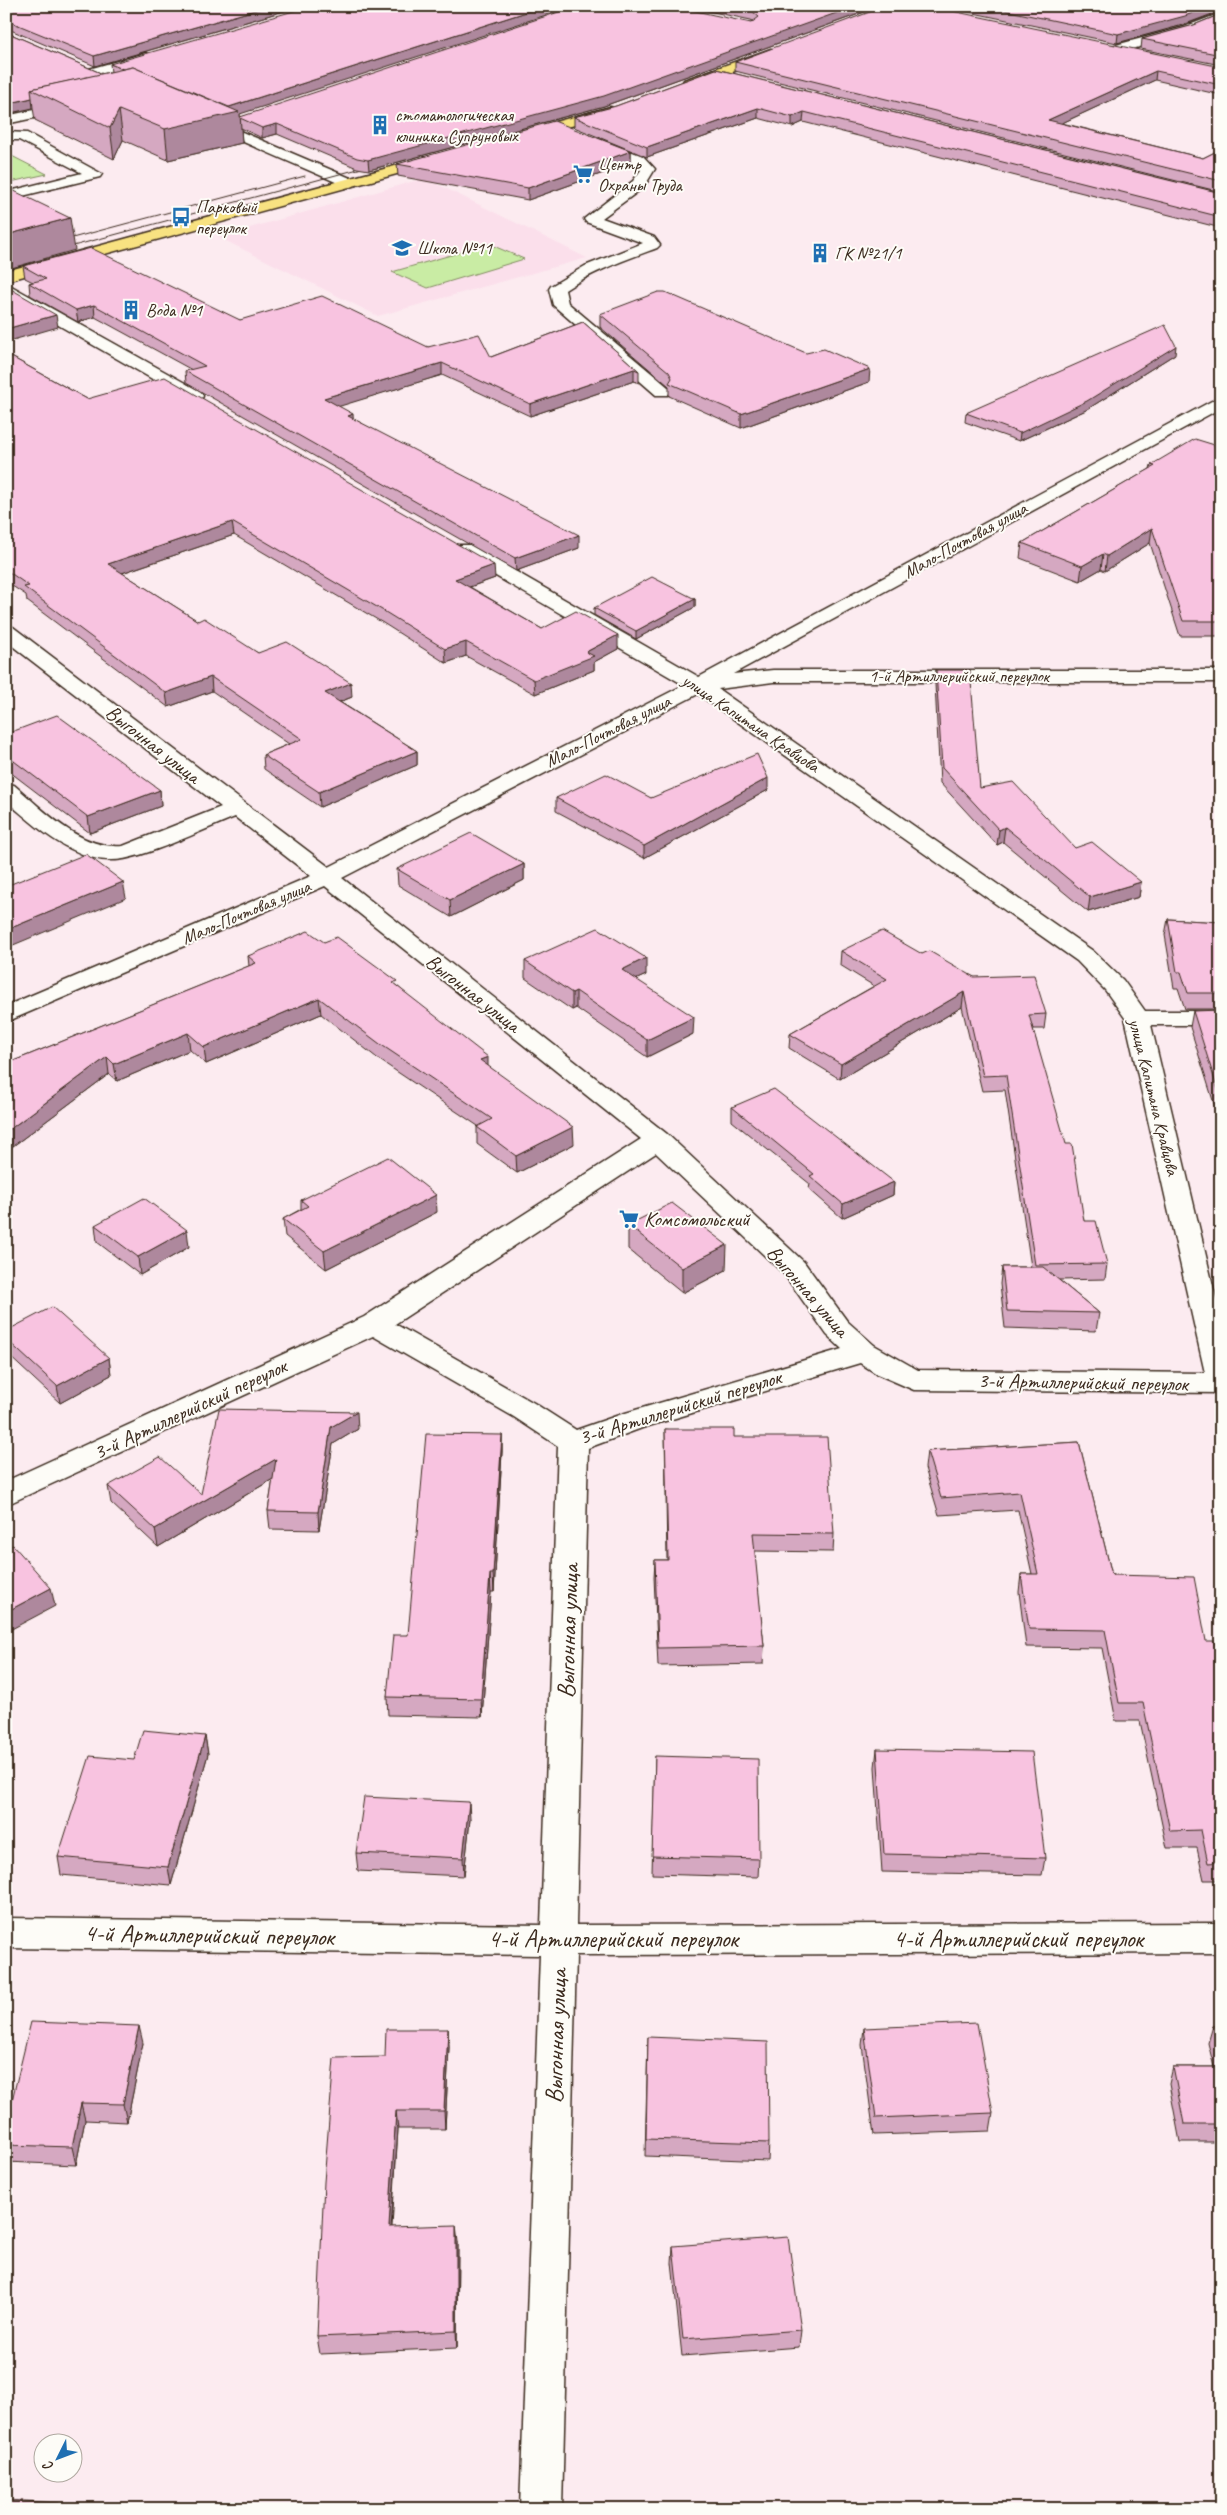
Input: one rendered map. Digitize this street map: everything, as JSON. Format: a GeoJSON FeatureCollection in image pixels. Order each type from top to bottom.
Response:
{"type":"FeatureCollection","features":[{"type":"Feature","properties":{"kind":"main road"},"geometry":{"type":"LineString","coordinates":[[672,89],[781,50]]}},
{"type":"Feature","properties":{"kind":"main road"},"geometry":{"type":"LineString","coordinates":[[518,136],[628,105]]}},
{"type":"Feature","properties":{"kind":"main road"},"geometry":{"type":"LineString","coordinates":[[6,276],[441,158]]}},
{"type":"Feature","properties":{"kind":"street"},"geometry":{"type":"LineString","coordinates":[[1145,55],[1112,48],[1188,30],[1221,17]]}},
{"type":"Feature","properties":{"kind":"street"},"geometry":{"type":"LineString","coordinates":[[111,80],[90,70],[161,53]]}},
{"type":"Feature","properties":{"kind":"street"},"geometry":{"type":"LineString","coordinates":[[718,73],[737,78]]}},
{"type":"Feature","properties":{"kind":"street"},"geometry":{"type":"LineString","coordinates":[[6,120],[81,103]]}},
{"type":"Feature","properties":{"kind":"street"},"geometry":{"type":"LineString","coordinates":[[191,115],[350,183]]}},
{"type":"Feature","properties":{"kind":"street"},"geometry":{"type":"LineString","coordinates":[[219,126],[237,120]]}},
{"type":"Feature","properties":{"kind":"street"},"geometry":{"type":"LineString","coordinates":[[556,126],[638,159],[648,169],[639,184],[591,219],[649,240],[652,245],[611,260],[569,280],[557,289],[561,305],[662,391]]}},
{"type":"Feature","properties":{"kind":"street"},"geometry":{"type":"LineString","coordinates":[[6,136],[22,136],[95,174],[6,196]]}},
{"type":"Feature","properties":{"kind":"street"},"geometry":{"type":"LineString","coordinates":[[6,288],[214,407]]}},
{"type":"Feature","properties":{"kind":"street","name":"Мало-Почтовая улица"},"geometry":{"type":"LineString","coordinates":[[6,1015],[326,877],[699,685],[1221,400]]}},
{"type":"Feature","properties":{"kind":"street","name":"улица Капитана Кравцова"},"geometry":{"type":"LineString","coordinates":[[448,541],[699,685],[1085,956],[1123,993],[1137,1018],[1221,1382]]}},
{"type":"Feature","properties":{"kind":"street","name":"Выгонная улица"},"geometry":{"type":"LineString","coordinates":[[6,630],[326,877],[658,1140],[794,1268],[838,1328],[864,1352],[887,1367],[914,1380]]}},
{"type":"Feature","properties":{"kind":"street","name":"1-й Артиллерийский переулок"},"geometry":{"type":"LineString","coordinates":[[699,685],[773,676],[1221,676]]}},
{"type":"Feature","properties":{"kind":"street"},"geometry":{"type":"LineString","coordinates":[[6,790],[79,847],[120,854],[237,808]]}},
{"type":"Feature","properties":{"kind":"street"},"geometry":{"type":"LineString","coordinates":[[1137,1018],[1221,1018]]}},
{"type":"Feature","properties":{"kind":"street","name":"3-й Артиллерийский переулок"},"geometry":{"type":"LineString","coordinates":[[6,1494],[374,1324],[658,1140]]}},
{"type":"Feature","properties":{"kind":"street","name":"3-й Артиллерийский переулок"},"geometry":{"type":"LineString","coordinates":[[374,1324],[524,1410],[573,1442],[632,1421],[864,1352]]}},
{"type":"Feature","properties":{"kind":"street","name":"3-й Артиллерийский переулок"},"geometry":{"type":"LineString","coordinates":[[914,1380],[1221,1382]]}},
{"type":"Feature","properties":{"kind":"street","name":"Выгонная улица"},"geometry":{"type":"LineString","coordinates":[[540,2509],[573,1442]]}},
{"type":"Feature","properties":{"kind":"street","name":"4-й Артиллерийский переулок"},"geometry":{"type":"LineString","coordinates":[[6,1933],[559,1940],[1221,1938]]}},
{"type":"Feature","properties":{"kind":"shaded area","name":"Школа №11"},"geometry":{"type":"Polygon","coordinates":[[[425,178],[587,258],[378,316],[218,237],[425,178]]]}},
{"type":"Feature","properties":{"kind":"green space"},"geometry":{"type":"Polygon","coordinates":[[[6,153],[47,174],[6,183],[6,153]]]}},
{"type":"Feature","properties":{"kind":"green space"},"geometry":{"type":"Polygon","coordinates":[[[489,244],[524,259],[428,288],[392,272],[489,244]]]}},
{"type":"Feature","properties":{"kind":"building"},"geometry":{"type":"Polygon","coordinates":[[[18,6],[269,6],[94,56],[6,20],[6,10],[18,6]]]}},
{"type":"Feature","properties":{"kind":"building"},"geometry":{"type":"Polygon","coordinates":[[[311,6],[545,6],[229,107],[133,67],[123,69],[110,64],[311,6]]]}},
{"type":"Feature","properties":{"kind":"building"},"geometry":{"type":"Polygon","coordinates":[[[577,6],[672,6],[751,23],[759,17],[752,11],[729,6],[856,6],[604,96],[368,160],[357,158],[277,124],[262,128],[240,118],[240,117],[577,6]]]}},
{"type":"Feature","properties":{"kind":"building"},"geometry":{"type":"Polygon","coordinates":[[[886,6],[928,6],[1221,67],[1221,85],[1156,71],[1048,120],[1203,158],[1221,149],[1221,181],[735,62],[886,6]]]}},
{"type":"Feature","properties":{"kind":"building"},"geometry":{"type":"Polygon","coordinates":[[[985,6],[1210,6],[1185,16],[1118,34],[985,6]]]}},
{"type":"Feature","properties":{"kind":"building"},"geometry":{"type":"Polygon","coordinates":[[[1221,14],[1221,55],[1142,39],[1194,25],[1221,14]]]}},
{"type":"Feature","properties":{"kind":"building"},"geometry":{"type":"Polygon","coordinates":[[[6,32],[103,74],[31,89],[32,98],[6,104],[6,32]]]}},
{"type":"Feature","properties":{"kind":"building"},"geometry":{"type":"Polygon","coordinates":[[[133,67],[239,112],[165,129],[119,110],[110,128],[31,89],[133,67]]]}},
{"type":"Feature","properties":{"kind":"building"},"geometry":{"type":"Polygon","coordinates":[[[716,69],[1221,193],[1221,217],[804,112],[792,117],[758,108],[647,147],[574,117],[616,106],[716,69]]]}},
{"type":"Feature","properties":{"kind":"building"},"geometry":{"type":"Polygon","coordinates":[[[554,121],[631,151],[528,188],[397,164],[554,121]]]}},
{"type":"Feature","properties":{"kind":"building"},"geometry":{"type":"Polygon","coordinates":[[[6,187],[70,218],[6,235],[6,187]]]}},
{"type":"Feature","properties":{"kind":"building"},"geometry":{"type":"Polygon","coordinates":[[[91,248],[240,320],[322,296],[428,347],[479,334],[491,357],[583,322],[639,371],[634,369],[530,404],[442,363],[324,398],[353,414],[348,416],[579,535],[515,558],[185,371],[205,366],[94,305],[76,310],[29,283],[46,279],[23,266],[91,248]]]}},
{"type":"Feature","properties":{"kind":"building"},"geometry":{"type":"Polygon","coordinates":[[[9,288],[56,315],[6,329],[6,289],[9,288]]]}},
{"type":"Feature","properties":{"kind":"building"},"geometry":{"type":"Polygon","coordinates":[[[658,292],[665,292],[806,353],[824,349],[870,369],[741,414],[669,383],[672,378],[669,372],[600,314],[658,292]]]}},
{"type":"Feature","properties":{"kind":"building"},"geometry":{"type":"Polygon","coordinates":[[[1165,325],[1176,346],[1087,401],[1020,433],[966,413],[1165,325]]]}},
{"type":"Feature","properties":{"kind":"building"},"geometry":{"type":"Polygon","coordinates":[[[6,354],[87,399],[165,377],[494,565],[455,579],[542,629],[576,611],[618,635],[586,652],[594,656],[534,680],[466,642],[445,649],[232,522],[108,564],[198,621],[204,618],[258,653],[287,642],[351,683],[325,693],[417,751],[319,792],[263,755],[302,739],[211,677],[166,693],[24,587],[29,586],[6,570],[6,354]]]}},
{"type":"Feature","properties":{"kind":"building"},"geometry":{"type":"Polygon","coordinates":[[[1195,439],[1221,447],[1221,621],[1183,621],[1152,528],[1107,556],[1103,554],[1082,566],[1022,543],[1155,466],[1151,465],[1195,439]]]}},
{"type":"Feature","properties":{"kind":"building"},"geometry":{"type":"Polygon","coordinates":[[[652,577],[695,599],[636,631],[594,608],[652,577]]]}},
{"type":"Feature","properties":{"kind":"building"},"geometry":{"type":"Polygon","coordinates":[[[936,670],[970,670],[980,788],[1013,782],[1075,848],[1092,842],[1141,882],[1090,897],[1005,827],[999,830],[942,768],[936,670]]]}},
{"type":"Feature","properties":{"kind":"building"},"geometry":{"type":"Polygon","coordinates":[[[57,715],[160,790],[88,817],[6,755],[6,734],[57,715]]]}},
{"type":"Feature","properties":{"kind":"building"},"geometry":{"type":"Polygon","coordinates":[[[757,754],[768,778],[644,846],[556,798],[606,774],[651,798],[757,754]]]}},
{"type":"Feature","properties":{"kind":"building"},"geometry":{"type":"Polygon","coordinates":[[[471,833],[524,864],[450,900],[397,869],[471,833]]]}},
{"type":"Feature","properties":{"kind":"building"},"geometry":{"type":"Polygon","coordinates":[[[86,854],[123,882],[6,930],[6,886],[86,854]]]}},
{"type":"Feature","properties":{"kind":"building"},"geometry":{"type":"Polygon","coordinates":[[[1168,919],[1221,922],[1221,993],[1188,993],[1181,972],[1177,972],[1168,919]]]}},
{"type":"Feature","properties":{"kind":"building"},"geometry":{"type":"Polygon","coordinates":[[[598,928],[646,958],[622,970],[694,1017],[647,1040],[576,991],[572,993],[525,961],[598,928]]]}},
{"type":"Feature","properties":{"kind":"building"},"geometry":{"type":"Polygon","coordinates":[[[308,931],[324,942],[337,937],[397,981],[393,983],[488,1057],[480,1060],[573,1127],[516,1156],[477,1127],[492,1119],[380,1044],[319,998],[204,1047],[188,1033],[114,1064],[107,1057],[6,1132],[6,1064],[256,963],[248,956],[308,931]]]}},
{"type":"Feature","properties":{"kind":"building"},"geometry":{"type":"Polygon","coordinates":[[[882,931],[922,954],[929,951],[974,977],[1034,975],[1046,1014],[1029,1015],[1066,1144],[1072,1144],[1084,1221],[1096,1221],[1107,1264],[1035,1265],[1006,1075],[983,1076],[964,992],[841,1064],[790,1034],[887,979],[841,951],[882,931]]]}},
{"type":"Feature","properties":{"kind":"building"},"geometry":{"type":"Polygon","coordinates":[[[1221,1010],[1221,1100],[1193,1011],[1221,1010]]]}},
{"type":"Feature","properties":{"kind":"building"},"geometry":{"type":"Polygon","coordinates":[[[774,1089],[894,1182],[843,1204],[810,1176],[814,1174],[732,1107],[774,1089]]]}},
{"type":"Feature","properties":{"kind":"building"},"geometry":{"type":"Polygon","coordinates":[[[388,1157],[436,1195],[324,1251],[283,1219],[308,1206],[301,1200],[388,1157]]]}},
{"type":"Feature","properties":{"kind":"building"},"geometry":{"type":"Polygon","coordinates":[[[144,1198],[187,1230],[138,1257],[95,1225],[144,1198]]]}},
{"type":"Feature","properties":{"kind":"building"},"geometry":{"type":"Polygon","coordinates":[[[672,1203],[727,1245],[682,1268],[628,1225],[672,1203]]]}},
{"type":"Feature","properties":{"kind":"building"},"geometry":{"type":"Polygon","coordinates":[[[1002,1267],[1043,1267],[1099,1313],[1007,1311],[1002,1267]]]}},
{"type":"Feature","properties":{"kind":"building"},"geometry":{"type":"Polygon","coordinates":[[[52,1307],[109,1358],[57,1386],[6,1339],[6,1331],[52,1307]]]}},
{"type":"Feature","properties":{"kind":"building"},"geometry":{"type":"Polygon","coordinates":[[[219,1409],[357,1412],[331,1427],[318,1512],[268,1511],[276,1459],[155,1529],[108,1486],[160,1457],[201,1494],[219,1409]]]}},
{"type":"Feature","properties":{"kind":"building"},"geometry":{"type":"Polygon","coordinates":[[[665,1429],[734,1429],[734,1437],[827,1437],[834,1534],[753,1533],[764,1646],[658,1648],[655,1560],[668,1560],[665,1429]]]}},
{"type":"Feature","properties":{"kind":"building"},"geometry":{"type":"Polygon","coordinates":[[[426,1434],[502,1435],[493,1574],[490,1574],[481,1699],[387,1697],[393,1635],[408,1635],[426,1434]]]}},
{"type":"Feature","properties":{"kind":"building"},"geometry":{"type":"Polygon","coordinates":[[[1079,1442],[1112,1575],[1194,1577],[1206,1641],[1214,1641],[1221,1672],[1221,1862],[1208,1863],[1201,1830],[1170,1831],[1143,1703],[1119,1703],[1105,1630],[1029,1629],[1021,1574],[1038,1574],[1020,1492],[941,1498],[927,1451],[1079,1442]]]}},
{"type":"Feature","properties":{"kind":"building"},"geometry":{"type":"Polygon","coordinates":[[[13,1545],[51,1588],[6,1612],[6,1548],[13,1545]]]}},
{"type":"Feature","properties":{"kind":"building"},"geometry":{"type":"Polygon","coordinates":[[[143,1730],[205,1736],[168,1867],[58,1857],[90,1756],[134,1760],[143,1730]]]}},
{"type":"Feature","properties":{"kind":"building"},"geometry":{"type":"Polygon","coordinates":[[[877,1749],[1032,1752],[1045,1858],[884,1854],[877,1749]]]}},
{"type":"Feature","properties":{"kind":"building"},"geometry":{"type":"Polygon","coordinates":[[[655,1756],[758,1759],[759,1859],[652,1856],[655,1756]]]}},
{"type":"Feature","properties":{"kind":"building"},"geometry":{"type":"Polygon","coordinates":[[[364,1797],[469,1802],[463,1858],[356,1853],[364,1797]]]}},
{"type":"Feature","properties":{"kind":"building"},"geometry":{"type":"Polygon","coordinates":[[[31,2022],[139,2026],[123,2104],[81,2103],[72,2147],[6,2145],[6,2125],[31,2022]]]}},
{"type":"Feature","properties":{"kind":"building"},"geometry":{"type":"Polygon","coordinates":[[[977,2023],[993,2113],[876,2118],[864,2028],[977,2023]]]}},
{"type":"Feature","properties":{"kind":"building"},"geometry":{"type":"Polygon","coordinates":[[[1213,2026],[1221,2026],[1221,2061],[1213,2026]]]}},
{"type":"Feature","properties":{"kind":"building"},"geometry":{"type":"Polygon","coordinates":[[[386,2029],[448,2029],[444,2111],[396,2111],[389,2227],[456,2225],[456,2331],[317,2337],[324,2182],[334,2058],[385,2057],[386,2029]]]}},
{"type":"Feature","properties":{"kind":"building"},"geometry":{"type":"Polygon","coordinates":[[[648,2037],[768,2042],[769,2143],[646,2139],[648,2037]]]}},
{"type":"Feature","properties":{"kind":"building"},"geometry":{"type":"Polygon","coordinates":[[[1173,2067],[1221,2067],[1221,2124],[1184,2124],[1173,2067]]]}},
{"type":"Feature","properties":{"kind":"building"},"geometry":{"type":"Polygon","coordinates":[[[788,2237],[801,2330],[683,2339],[673,2246],[788,2237]]]}},
{"type":"Feature","properties":{"kind":"building"},"geometry":{"type":"Polygon","coordinates":[[[6,2500],[59,2503],[58,2509],[6,2509],[6,2500]]]}},
{"type":"Feature","properties":{"kind":"tram line"},"geometry":{"type":"LineString","coordinates":[[62,249],[373,165]]}},
{"type":"Feature","properties":{"kind":"tram line"},"geometry":{"type":"LineString","coordinates":[[61,241],[305,176]]}},
{"type":"Feature","properties":{"kind":"place","name":"стоматологическая клиника Супруновых"},"geometry":{"type":"Point","coordinates":[380,125]}},
{"type":"Feature","properties":{"kind":"place","name":"Центр Охраны Труда"},"geometry":{"type":"Point","coordinates":[583,174]}},
{"type":"Feature","properties":{"kind":"place","name":"Парковый переулок"},"geometry":{"type":"Point","coordinates":[181,217]}},
{"type":"Feature","properties":{"kind":"place","name":"Школа №11"},"geometry":{"type":"Point","coordinates":[402,248]}},
{"type":"Feature","properties":{"kind":"place","name":"ГК №21/1"},"geometry":{"type":"Point","coordinates":[820,253]}},
{"type":"Feature","properties":{"kind":"place","name":"Вода №1"},"geometry":{"type":"Point","coordinates":[131,310]}},
{"type":"Feature","properties":{"kind":"place","name":"Комсомольский"},"geometry":{"type":"Point","coordinates":[629,1219]}}]}
